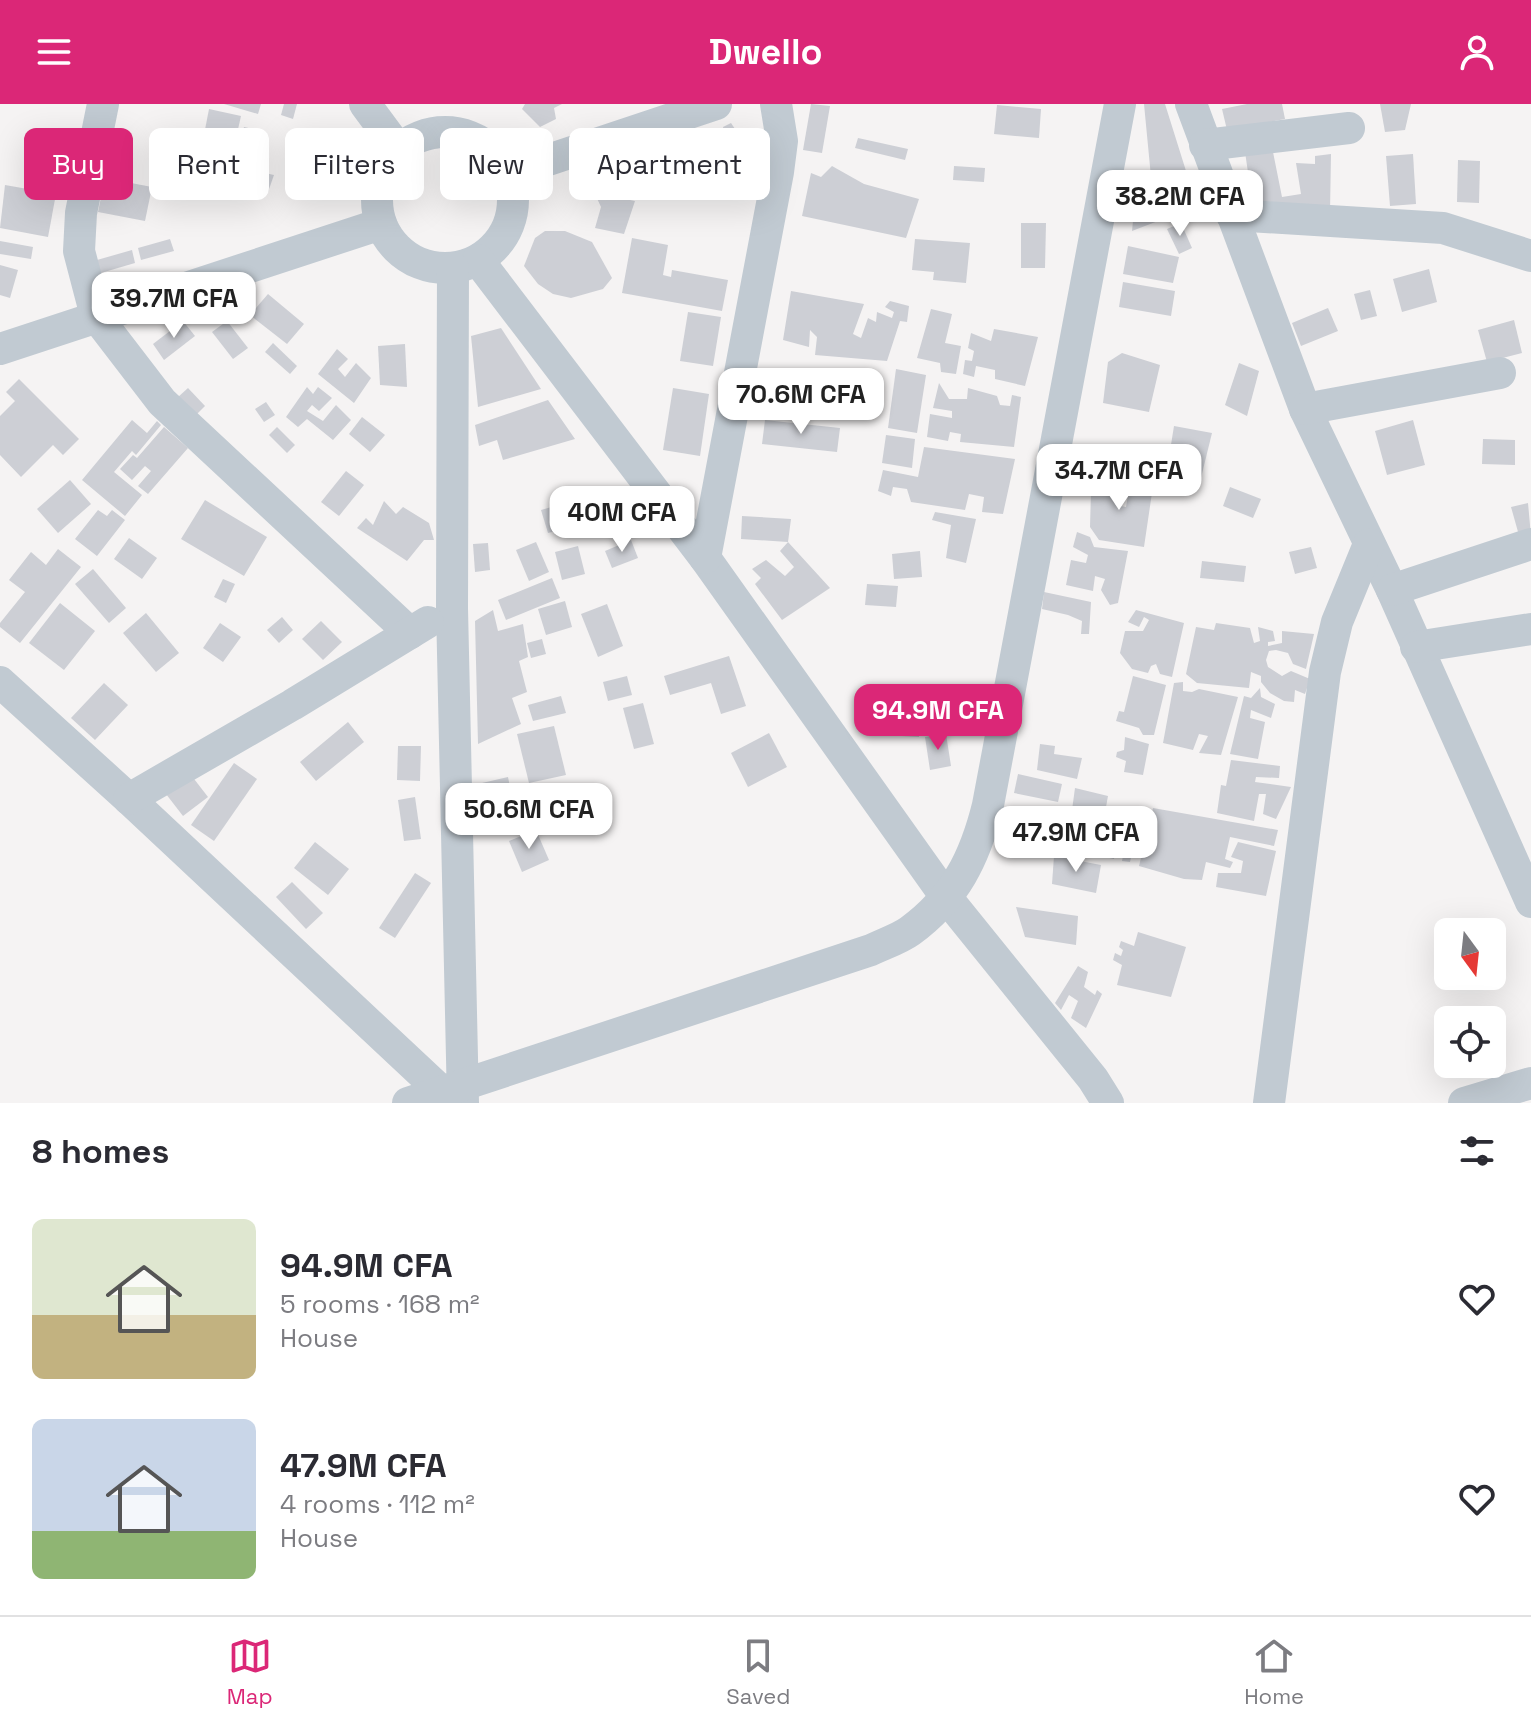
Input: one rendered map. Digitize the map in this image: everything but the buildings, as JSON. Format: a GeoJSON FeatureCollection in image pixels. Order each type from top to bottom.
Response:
{"type":"FeatureCollection","features":[{"type":"Feature","properties":{"kind":"street"},"geometry":{"type":"LineString","coordinates":[[103,104],[81,213],[79,251],[96,316],[162,402],[410,633]]}},
{"type":"Feature","properties":{"kind":"street"},"geometry":{"type":"LineString","coordinates":[[365,104],[383,128]]}},
{"type":"Feature","properties":{"kind":"street"},"geometry":{"type":"LineString","coordinates":[[553,158],[716,104]]}},
{"type":"Feature","properties":{"kind":"street"},"geometry":{"type":"LineString","coordinates":[[705,558],[778,172],[782,141],[776,104]]}},
{"type":"Feature","properties":{"kind":"street"},"geometry":{"type":"LineString","coordinates":[[408,1103],[456,1093],[871,950],[909,932],[946,897],[965,873],[980,839],[988,805],[1120,104]]}},
{"type":"Feature","properties":{"kind":"street"},"geometry":{"type":"LineString","coordinates":[[1191,104],[1305,409],[1392,590],[1531,902]]}},
{"type":"Feature","properties":{"kind":"street"},"geometry":{"type":"LineString","coordinates":[[424,132],[443,118]]}},
{"type":"Feature","properties":{"kind":"street"},"geometry":{"type":"LineString","coordinates":[[1205,145],[1349,128]]}},
{"type":"Feature","properties":{"kind":"street"},"geometry":{"type":"LineString","coordinates":[[378,200],[381,224],[399,250],[433,267],[465,264],[504,235],[510,222],[513,200]]}},
{"type":"Feature","properties":{"kind":"street"},"geometry":{"type":"LineString","coordinates":[[1232,215],[1443,228],[1470,234],[1531,256]]}},
{"type":"Feature","properties":{"kind":"street"},"geometry":{"type":"LineString","coordinates":[[0,349],[381,224]]}},
{"type":"Feature","properties":{"kind":"street"},"geometry":{"type":"LineString","coordinates":[[465,264],[705,558],[946,897],[1093,1079],[1108,1103]]}},
{"type":"Feature","properties":{"kind":"street"},"geometry":{"type":"LineString","coordinates":[[456,1093],[452,608],[465,264]]}},
{"type":"Feature","properties":{"kind":"street"},"geometry":{"type":"LineString","coordinates":[[1305,409],[1500,373]]}},
{"type":"Feature","properties":{"kind":"street"},"geometry":{"type":"LineString","coordinates":[[1269,1103],[1325,672],[1337,622],[1369,544]]}},
{"type":"Feature","properties":{"kind":"street"},"geometry":{"type":"LineString","coordinates":[[1392,590],[1531,544]]}},
{"type":"Feature","properties":{"kind":"street"},"geometry":{"type":"LineString","coordinates":[[129,799],[452,608]]}},
{"type":"Feature","properties":{"kind":"street"},"geometry":{"type":"LineString","coordinates":[[1416,647],[1531,629]]}},
{"type":"Feature","properties":{"kind":"street"},"geometry":{"type":"LineString","coordinates":[[0,682],[456,1093]]}},
{"type":"Feature","properties":{"kind":"street"},"geometry":{"type":"LineString","coordinates":[[1464,1103],[1496,1098],[1531,1083]]}}]}
